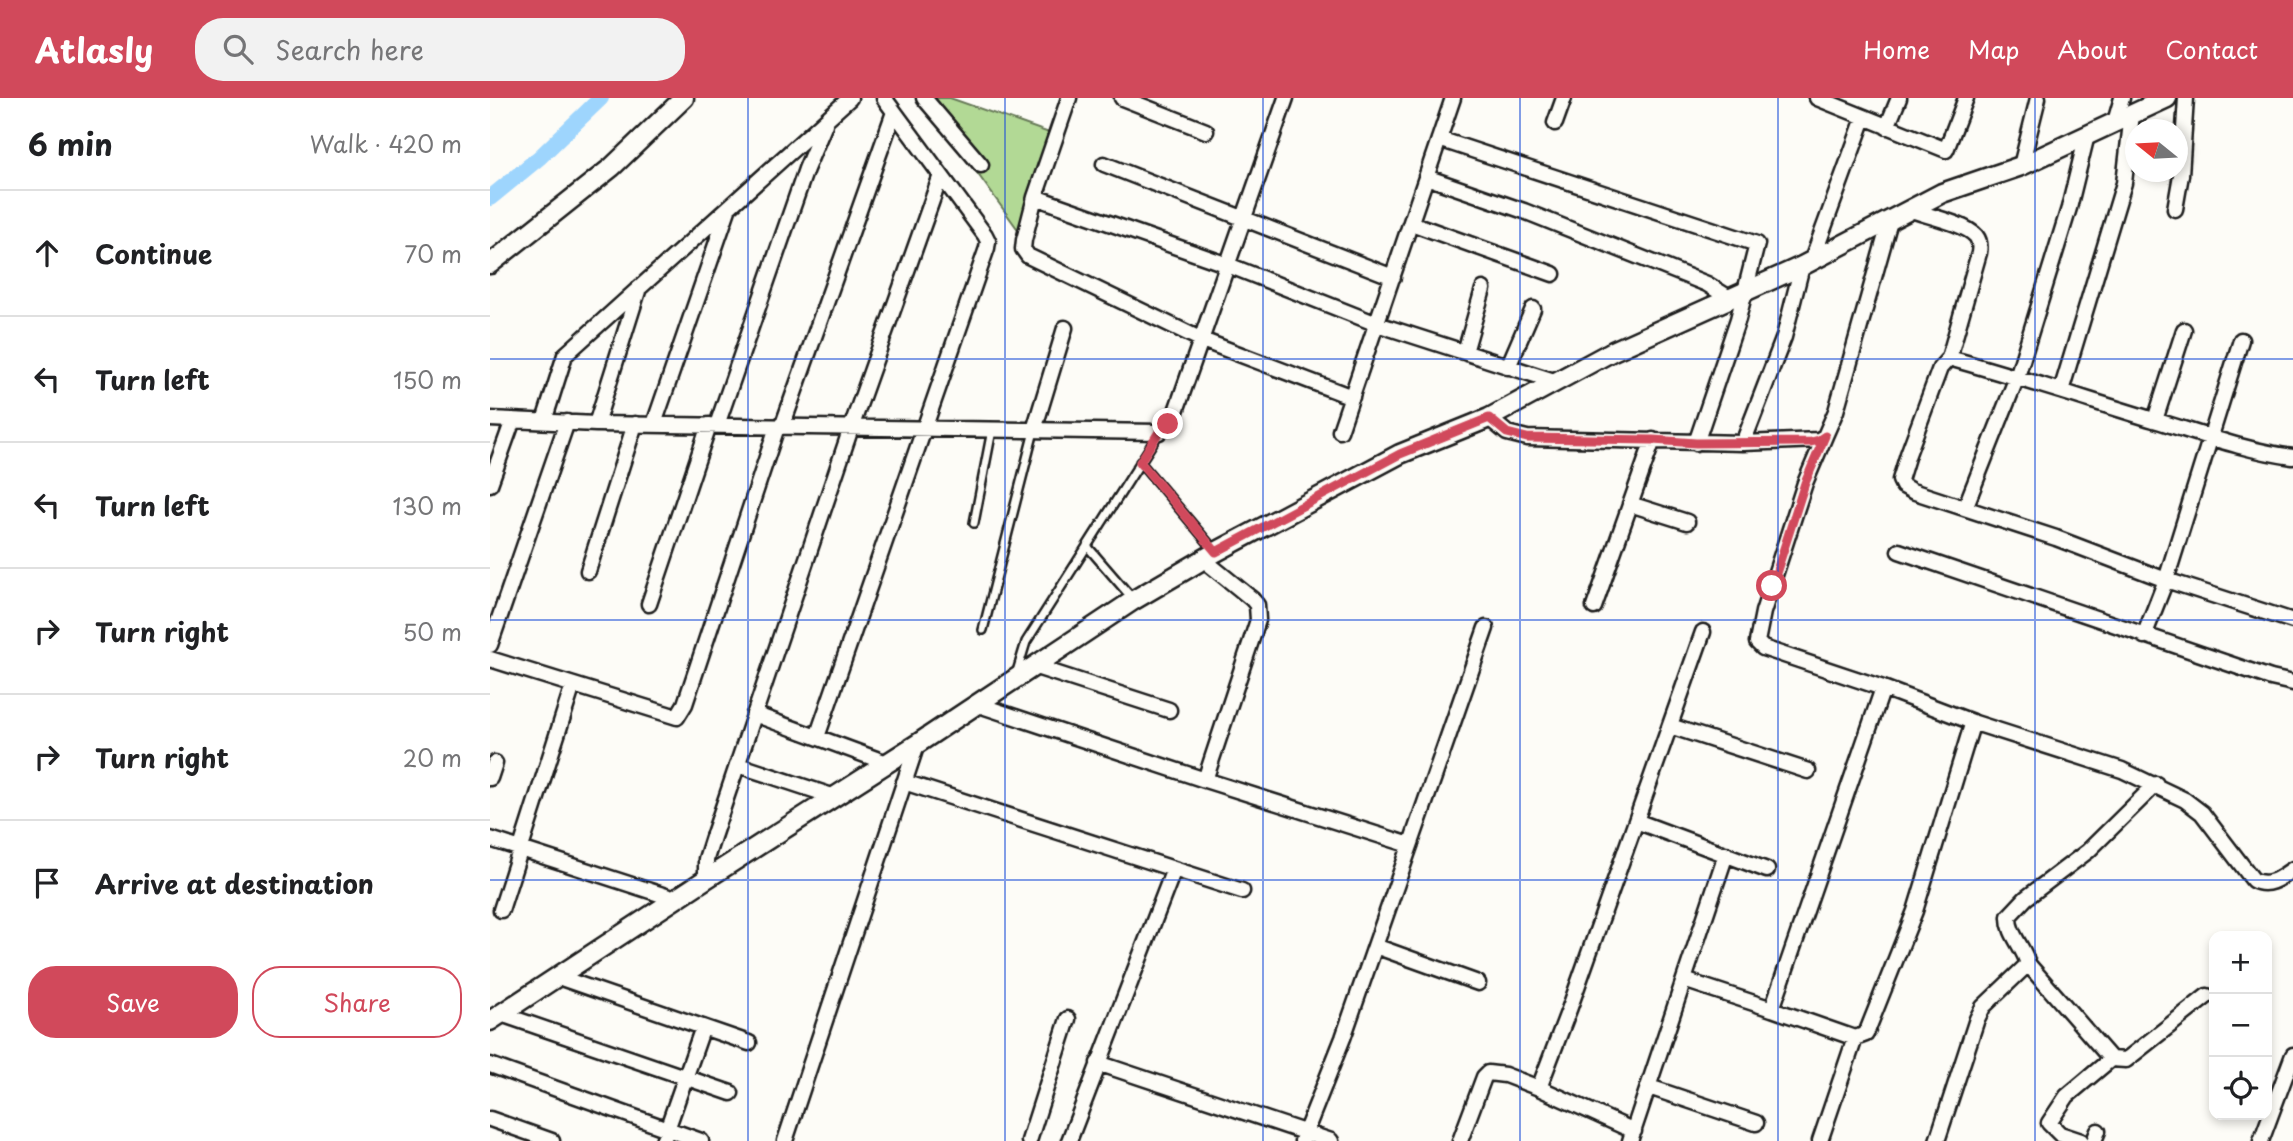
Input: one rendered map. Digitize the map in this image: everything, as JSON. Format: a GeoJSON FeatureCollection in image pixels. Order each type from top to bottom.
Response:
{"type":"FeatureCollection","features":[{"type":"Feature","properties":{"kind":"street"},"geometry":{"type":"LineString","coordinates":[[490,264],[612,167],[684,98]]}},
{"type":"Feature","properties":{"kind":"street"},"geometry":{"type":"LineString","coordinates":[[544,421],[565,355],[850,98]]}},
{"type":"Feature","properties":{"kind":"street"},"geometry":{"type":"LineString","coordinates":[[817,737],[985,257],[988,241],[884,98]]}},
{"type":"Feature","properties":{"kind":"street"},"geometry":{"type":"LineString","coordinates":[[923,98],[981,164]]}},
{"type":"Feature","properties":{"kind":"street"},"geometry":{"type":"LineString","coordinates":[[1069,98],[1035,197],[1024,240],[1028,256],[1202,340],[1352,397]]}},
{"type":"Feature","properties":{"kind":"street"},"geometry":{"type":"LineString","coordinates":[[1122,98],[1206,131]]}},
{"type":"Feature","properties":{"kind":"street"},"geometry":{"type":"LineString","coordinates":[[490,419],[596,424],[1159,432],[1175,414],[1286,98]]}},
{"type":"Feature","properties":{"kind":"street"},"geometry":{"type":"LineString","coordinates":[[1340,431],[1453,98]]}},
{"type":"Feature","properties":{"kind":"street"},"geometry":{"type":"LineString","coordinates":[[1555,123],[1564,98]]}},
{"type":"Feature","properties":{"kind":"street"},"geometry":{"type":"LineString","coordinates":[[1816,98],[1840,103],[1864,118],[1946,150],[1966,98]]}},
{"type":"Feature","properties":{"kind":"street"},"geometry":{"type":"LineString","coordinates":[[1888,127],[1899,98]]}},
{"type":"Feature","properties":{"kind":"street"},"geometry":{"type":"LineString","coordinates":[[2021,166],[2039,98]]}},
{"type":"Feature","properties":{"kind":"street"},"geometry":{"type":"LineString","coordinates":[[2061,391],[2124,183],[2122,98]]}},
{"type":"Feature","properties":{"kind":"street"},"geometry":{"type":"LineString","coordinates":[[496,1018],[1133,600],[1210,556],[1400,454],[1489,418],[1613,351],[1807,263],[1942,193],[2021,166],[2166,98]]}},
{"type":"Feature","properties":{"kind":"street"},"geometry":{"type":"LineString","coordinates":[[2175,209],[2181,175],[2186,98]]}},
{"type":"Feature","properties":{"kind":"street"},"geometry":{"type":"LineString","coordinates":[[490,659],[670,717],[677,718],[681,713],[779,427],[894,112]]}},
{"type":"Feature","properties":{"kind":"street"},"geometry":{"type":"LineString","coordinates":[[649,604],[806,169],[828,117]]}},
{"type":"Feature","properties":{"kind":"street"},"geometry":{"type":"LineString","coordinates":[[1743,443],[1784,337],[1807,263],[1864,118]]}},
{"type":"Feature","properties":{"kind":"street"},"geometry":{"type":"LineString","coordinates":[[1965,509],[2017,377],[2069,208],[2087,135]]}},
{"type":"Feature","properties":{"kind":"street"},"geometry":{"type":"LineString","coordinates":[[1439,139],[1757,244],[1738,296],[1696,443]]}},
{"type":"Feature","properties":{"kind":"street"},"geometry":{"type":"LineString","coordinates":[[1104,164],[1393,277]]}},
{"type":"Feature","properties":{"kind":"street"},"geometry":{"type":"LineString","coordinates":[[706,879],[706,859],[754,714],[851,428],[941,175]]}},
{"type":"Feature","properties":{"kind":"street"},"geometry":{"type":"LineString","coordinates":[[1426,177],[1524,211],[1738,296]]}},
{"type":"Feature","properties":{"kind":"street"},"geometry":{"type":"LineString","coordinates":[[1035,197],[1228,265],[1377,324],[1554,382]]}},
{"type":"Feature","properties":{"kind":"street"},"geometry":{"type":"LineString","coordinates":[[654,424],[730,206]]}},
{"type":"Feature","properties":{"kind":"street"},"geometry":{"type":"LineString","coordinates":[[1911,210],[1963,228],[1976,236],[1980,243],[1949,358],[1940,368],[1908,454],[1900,480],[1903,486],[2056,538],[2166,580],[2293,621]]}},
{"type":"Feature","properties":{"kind":"street"},"geometry":{"type":"LineString","coordinates":[[1890,221],[1836,411],[1805,483],[1763,612],[1757,642],[1763,648],[1883,688],[1975,723],[2122,770],[2156,784],[2202,813],[2253,880],[2259,883],[2268,883],[2293,869]]}},
{"type":"Feature","properties":{"kind":"street"},"geometry":{"type":"LineString","coordinates":[[1411,223],[1553,274]]}},
{"type":"Feature","properties":{"kind":"street"},"geometry":{"type":"LineString","coordinates":[[596,424],[640,288]]}},
{"type":"Feature","properties":{"kind":"street"},"geometry":{"type":"LineString","coordinates":[[1465,352],[1483,289]]}},
{"type":"Feature","properties":{"kind":"street"},"geometry":{"type":"LineString","coordinates":[[1508,367],[1532,309]]}},
{"type":"Feature","properties":{"kind":"street"},"geometry":{"type":"LineString","coordinates":[[1034,430],[1065,328]]}},
{"type":"Feature","properties":{"kind":"street"},"geometry":{"type":"LineString","coordinates":[[2155,420],[2184,330]]}},
{"type":"Feature","properties":{"kind":"street"},"geometry":{"type":"LineString","coordinates":[[2144,636],[2166,580],[2241,340]]}},
{"type":"Feature","properties":{"kind":"street"},"geometry":{"type":"LineString","coordinates":[[1949,358],[2210,439],[2260,452],[2293,457]]}},
{"type":"Feature","properties":{"kind":"street"},"geometry":{"type":"LineString","coordinates":[[1489,418],[1507,433],[1517,437],[1743,443],[1811,442],[1825,436]]}},
{"type":"Feature","properties":{"kind":"street"},"geometry":{"type":"LineString","coordinates":[[490,484],[513,420]]}},
{"type":"Feature","properties":{"kind":"street"},"geometry":{"type":"LineString","coordinates":[[490,645],[567,422]]}},
{"type":"Feature","properties":{"kind":"street"},"geometry":{"type":"LineString","coordinates":[[588,571],[635,424]]}},
{"type":"Feature","properties":{"kind":"street"},"geometry":{"type":"LineString","coordinates":[[1594,607],[1653,440]]}},
{"type":"Feature","properties":{"kind":"street"},"geometry":{"type":"LineString","coordinates":[[1630,504],[1687,522]]}},
{"type":"Feature","properties":{"kind":"street"},"geometry":{"type":"LineString","coordinates":[[1899,551],[2144,636],[2270,678],[2293,683]]}},
{"type":"Feature","properties":{"kind":"street"},"geometry":{"type":"LineString","coordinates":[[1205,780],[1259,612],[1252,599],[1210,556]]}},
{"type":"Feature","properties":{"kind":"street"},"geometry":{"type":"LineString","coordinates":[[1304,1137],[1343,1038],[1486,628]]}},
{"type":"Feature","properties":{"kind":"street"},"geometry":{"type":"LineString","coordinates":[[1539,1088],[1703,632]]}},
{"type":"Feature","properties":{"kind":"street"},"geometry":{"type":"LineString","coordinates":[[1033,666],[1169,710]]}},
{"type":"Feature","properties":{"kind":"street"},"geometry":{"type":"LineString","coordinates":[[501,910],[573,685]]}},
{"type":"Feature","properties":{"kind":"street"},"geometry":{"type":"LineString","coordinates":[[1772,1009],[1883,688]]}},
{"type":"Feature","properties":{"kind":"street"},"geometry":{"type":"LineString","coordinates":[[976,704],[1410,845]]}},
{"type":"Feature","properties":{"kind":"street"},"geometry":{"type":"LineString","coordinates":[[754,714],[887,763]]}},
{"type":"Feature","properties":{"kind":"street"},"geometry":{"type":"LineString","coordinates":[[1684,980],[1854,1038],[1866,1034],[1915,911],[1971,728],[1975,723]]}},
{"type":"Feature","properties":{"kind":"street"},"geometry":{"type":"LineString","coordinates":[[1670,726],[1808,771]]}},
{"type":"Feature","properties":{"kind":"street"},"geometry":{"type":"LineString","coordinates":[[785,1141],[917,744]]}},
{"type":"Feature","properties":{"kind":"street"},"geometry":{"type":"LineString","coordinates":[[490,778],[495,763]]}},
{"type":"Feature","properties":{"kind":"street"},"geometry":{"type":"LineString","coordinates":[[737,765],[835,797]]}},
{"type":"Feature","properties":{"kind":"street"},"geometry":{"type":"LineString","coordinates":[[904,782],[1242,891]]}},
{"type":"Feature","properties":{"kind":"street"},"geometry":{"type":"LineString","coordinates":[[2111,1059],[2028,964],[2024,950],[2010,928],[2009,916],[2013,909],[2088,851],[2156,784]]}},
{"type":"Feature","properties":{"kind":"street"},"geometry":{"type":"LineString","coordinates":[[1636,821],[1767,870]]}},
{"type":"Feature","properties":{"kind":"street"},"geometry":{"type":"LineString","coordinates":[[490,839],[675,900]]}},
{"type":"Feature","properties":{"kind":"street"},"geometry":{"type":"LineString","coordinates":[[1460,1141],[1484,1076],[1488,1073],[1505,1075],[1539,1088],[1632,1136],[1726,854]]}},
{"type":"Feature","properties":{"kind":"street"},"geometry":{"type":"LineString","coordinates":[[1069,1141],[1174,869]]}},
{"type":"Feature","properties":{"kind":"street"},"geometry":{"type":"LineString","coordinates":[[1375,946],[1478,983]]}},
{"type":"Feature","properties":{"kind":"street"},"geometry":{"type":"LineString","coordinates":[[1937,1141],[1983,1007],[2028,964]]}},
{"type":"Feature","properties":{"kind":"street"},"geometry":{"type":"LineString","coordinates":[[558,977],[749,1043]]}},
{"type":"Feature","properties":{"kind":"street"},"geometry":{"type":"LineString","coordinates":[[2081,1141],[2060,1134],[2049,1123],[2067,1096],[2111,1059],[2126,1060],[2207,996]]}},
{"type":"Feature","properties":{"kind":"street"},"geometry":{"type":"LineString","coordinates":[[496,1018],[731,1093]]}},
{"type":"Feature","properties":{"kind":"street"},"geometry":{"type":"LineString","coordinates":[[1029,1141],[1068,1019]]}},
{"type":"Feature","properties":{"kind":"street"},"geometry":{"type":"LineString","coordinates":[[665,1135],[703,1027]]}},
{"type":"Feature","properties":{"kind":"street"},"geometry":{"type":"LineString","coordinates":[[1820,1141],[1854,1038]]}},
{"type":"Feature","properties":{"kind":"street"},"geometry":{"type":"LineString","coordinates":[[2260,1141],[2293,1055]]}},
{"type":"Feature","properties":{"kind":"street"},"geometry":{"type":"LineString","coordinates":[[1098,1063],[1304,1137],[1331,1141]]}},
{"type":"Feature","properties":{"kind":"street"},"geometry":{"type":"LineString","coordinates":[[490,1065],[665,1135],[701,1141]]}},
{"type":"Feature","properties":{"kind":"street"},"geometry":{"type":"LineString","coordinates":[[1649,1087],[1756,1123]]}},
{"type":"Feature","properties":{"kind":"street"},"geometry":{"type":"LineString","coordinates":[[490,1119],[552,1141]]}},
{"type":"Feature","properties":{"kind":"lane"},"geometry":{"type":"LineString","coordinates":[[974,523],[992,430]]}},
{"type":"Feature","properties":{"kind":"lane"},"geometry":{"type":"LineString","coordinates":[[983,630],[1034,430]]}},
{"type":"Feature","properties":{"kind":"lane"},"geometry":{"type":"LineString","coordinates":[[1015,678],[1026,642],[1159,432]]}},
{"type":"Feature","properties":{"kind":"lane"},"geometry":{"type":"LineString","coordinates":[[1140,462],[1210,556]]}},
{"type":"Feature","properties":{"kind":"lane"},"geometry":{"type":"LineString","coordinates":[[1087,546],[1133,600]]}},
{"type":"Feature","properties":{"kind":"green space"},"geometry":{"type":"Polygon","coordinates":[[[923,98],[950,98],[1058,136],[1019,231],[923,98]]]}},
{"type":"Feature","properties":{"kind":"waterway"},"geometry":{"type":"LineString","coordinates":[[490,198],[540,157],[601,98]]}},
{"type":"Feature","properties":{"kind":"route"},"geometry":{"type":"LineString","coordinates":[[1168,424],[1159,432],[1140,462],[1216,552],[1400,454],[1489,418],[1507,433],[1527,438],[1743,443],[1811,442],[1825,436],[1805,483],[1772,586]]}}]}
